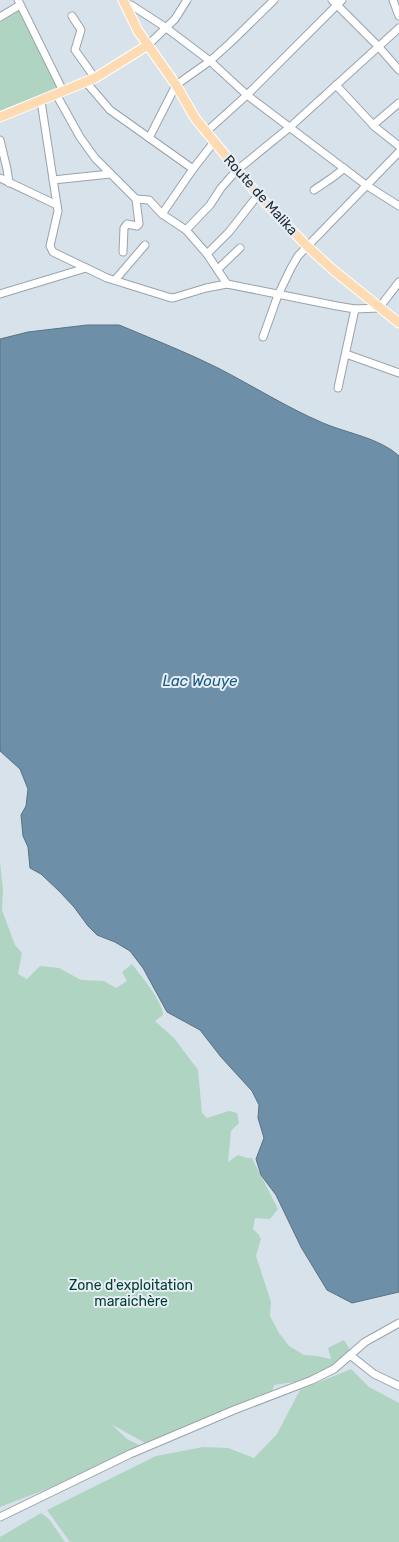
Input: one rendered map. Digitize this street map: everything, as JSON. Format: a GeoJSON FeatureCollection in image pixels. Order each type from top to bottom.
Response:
{"type":"FeatureCollection","features":[{"type":"Feature","properties":{"kind":"main road","name":"Route de Malika"},"geometry":{"type":"LineString","coordinates":[[127,2],[138,31],[176,85],[196,118],[236,170],[307,246],[399,323]]}},
{"type":"Feature","properties":{"kind":"main road"},"geometry":{"type":"LineString","coordinates":[[0,117],[95,78],[148,45]]}},
{"type":"Feature","properties":{"kind":"street"},"geometry":{"type":"LineString","coordinates":[[148,45],[175,19],[187,0]]}},
{"type":"Feature","properties":{"kind":"street"},"geometry":{"type":"LineString","coordinates":[[149,138],[176,85],[230,44],[274,0]]}},
{"type":"Feature","properties":{"kind":"street"},"geometry":{"type":"LineString","coordinates":[[393,0],[399,16]]}},
{"type":"Feature","properties":{"kind":"street"},"geometry":{"type":"LineString","coordinates":[[127,2],[210,61],[247,94],[366,185],[399,206]]}},
{"type":"Feature","properties":{"kind":"street"},"geometry":{"type":"LineString","coordinates":[[206,132],[247,94],[337,2],[399,70]]}},
{"type":"Feature","properties":{"kind":"street"},"geometry":{"type":"LineString","coordinates":[[0,17],[19,3],[80,137],[98,162],[136,199],[139,224],[137,226],[127,224],[125,226],[123,252]]}},
{"type":"Feature","properties":{"kind":"street"},"geometry":{"type":"LineString","coordinates":[[72,16],[81,30],[75,50],[95,78]]}},
{"type":"Feature","properties":{"kind":"street"},"geometry":{"type":"LineString","coordinates":[[186,230],[210,205],[236,170],[290,127],[399,28]]}},
{"type":"Feature","properties":{"kind":"street"},"geometry":{"type":"LineString","coordinates":[[86,82],[110,110],[193,169]]}},
{"type":"Feature","properties":{"kind":"street"},"geometry":{"type":"LineString","coordinates":[[336,85],[373,125],[399,146]]}},
{"type":"Feature","properties":{"kind":"street"},"geometry":{"type":"LineString","coordinates":[[41,100],[58,211],[50,246],[54,252],[115,280],[170,298],[227,284],[355,309],[379,308],[399,282]]}},
{"type":"Feature","properties":{"kind":"street"},"geometry":{"type":"LineString","coordinates":[[373,125],[399,103]]}},
{"type":"Feature","properties":{"kind":"street"},"geometry":{"type":"LineString","coordinates":[[0,140],[7,169],[3,182],[57,205]]}},
{"type":"Feature","properties":{"kind":"street"},"geometry":{"type":"LineString","coordinates":[[162,214],[214,142]]}},
{"type":"Feature","properties":{"kind":"street"},"geometry":{"type":"LineString","coordinates":[[263,337],[278,295],[292,265],[307,246],[399,152]]}},
{"type":"Feature","properties":{"kind":"street"},"geometry":{"type":"LineString","coordinates":[[314,190],[337,175],[344,168]]}},
{"type":"Feature","properties":{"kind":"street"},"geometry":{"type":"LineString","coordinates":[[53,180],[110,174]]}},
{"type":"Feature","properties":{"kind":"street"},"geometry":{"type":"LineString","coordinates":[[207,254],[229,232],[258,195]]}},
{"type":"Feature","properties":{"kind":"street"},"geometry":{"type":"LineString","coordinates":[[136,199],[149,200],[162,214],[186,230],[207,254],[227,284]]}},
{"type":"Feature","properties":{"kind":"street"},"geometry":{"type":"LineString","coordinates":[[115,280],[145,246]]}},
{"type":"Feature","properties":{"kind":"street"},"geometry":{"type":"LineString","coordinates":[[218,269],[240,248]]}},
{"type":"Feature","properties":{"kind":"street"},"geometry":{"type":"LineString","coordinates":[[0,294],[86,268]]}},
{"type":"Feature","properties":{"kind":"street"},"geometry":{"type":"LineString","coordinates":[[338,388],[355,309]]}},
{"type":"Feature","properties":{"kind":"street"},"geometry":{"type":"LineString","coordinates":[[346,354],[399,373]]}},
{"type":"Feature","properties":{"kind":"street"},"geometry":{"type":"LineString","coordinates":[[0,1517],[138,1451],[234,1410],[312,1380],[334,1369],[365,1342],[399,1323]]}},
{"type":"Feature","properties":{"kind":"street"},"geometry":{"type":"LineString","coordinates":[[350,1355],[374,1374],[399,1386]]}},
{"type":"Feature","properties":{"kind":"green space"},"geometry":{"type":"Polygon","coordinates":[[[20,10],[59,88],[0,111],[0,21],[20,10]]]}},
{"type":"Feature","properties":{"kind":"green space","name":"Zone d'exploitation maraichère"},"geometry":{"type":"Polygon","coordinates":[[[0,862],[3,890],[2,910],[15,945],[22,953],[18,974],[27,979],[40,966],[59,968],[81,980],[104,981],[116,988],[127,981],[122,972],[132,964],[150,988],[162,1009],[163,1015],[155,1021],[174,1038],[198,1070],[202,1113],[207,1118],[229,1111],[237,1113],[239,1123],[231,1131],[228,1162],[238,1155],[252,1158],[278,1209],[270,1219],[255,1218],[253,1229],[261,1239],[256,1256],[271,1302],[270,1316],[279,1333],[289,1346],[304,1355],[331,1359],[328,1348],[344,1340],[352,1353],[301,1381],[274,1385],[272,1392],[147,1444],[111,1424],[127,1439],[139,1445],[60,1484],[0,1507],[0,862]]]}},
{"type":"Feature","properties":{"kind":"green space"},"geometry":{"type":"Polygon","coordinates":[[[351,1369],[369,1387],[399,1403],[399,1542],[70,1542],[47,1510],[156,1456],[203,1447],[228,1448],[254,1458],[277,1434],[300,1390],[351,1369]]]}},
{"type":"Feature","properties":{"kind":"green space"},"geometry":{"type":"Polygon","coordinates":[[[41,1513],[49,1519],[65,1542],[0,1542],[0,1537],[41,1513]]]}},
{"type":"Feature","properties":{"kind":"water","name":"Lac Wouye"},"geometry":{"type":"Polygon","coordinates":[[[87,325],[119,325],[218,368],[309,417],[332,427],[373,440],[399,456],[399,1292],[352,1303],[327,1290],[301,1247],[276,1195],[261,1175],[256,1159],[264,1138],[258,1118],[259,1105],[252,1091],[221,1057],[200,1030],[167,1012],[143,968],[130,951],[115,942],[97,935],[60,892],[41,874],[30,868],[28,847],[23,836],[21,815],[26,806],[28,789],[20,769],[0,751],[0,339],[28,332],[87,325]]]}}]}
